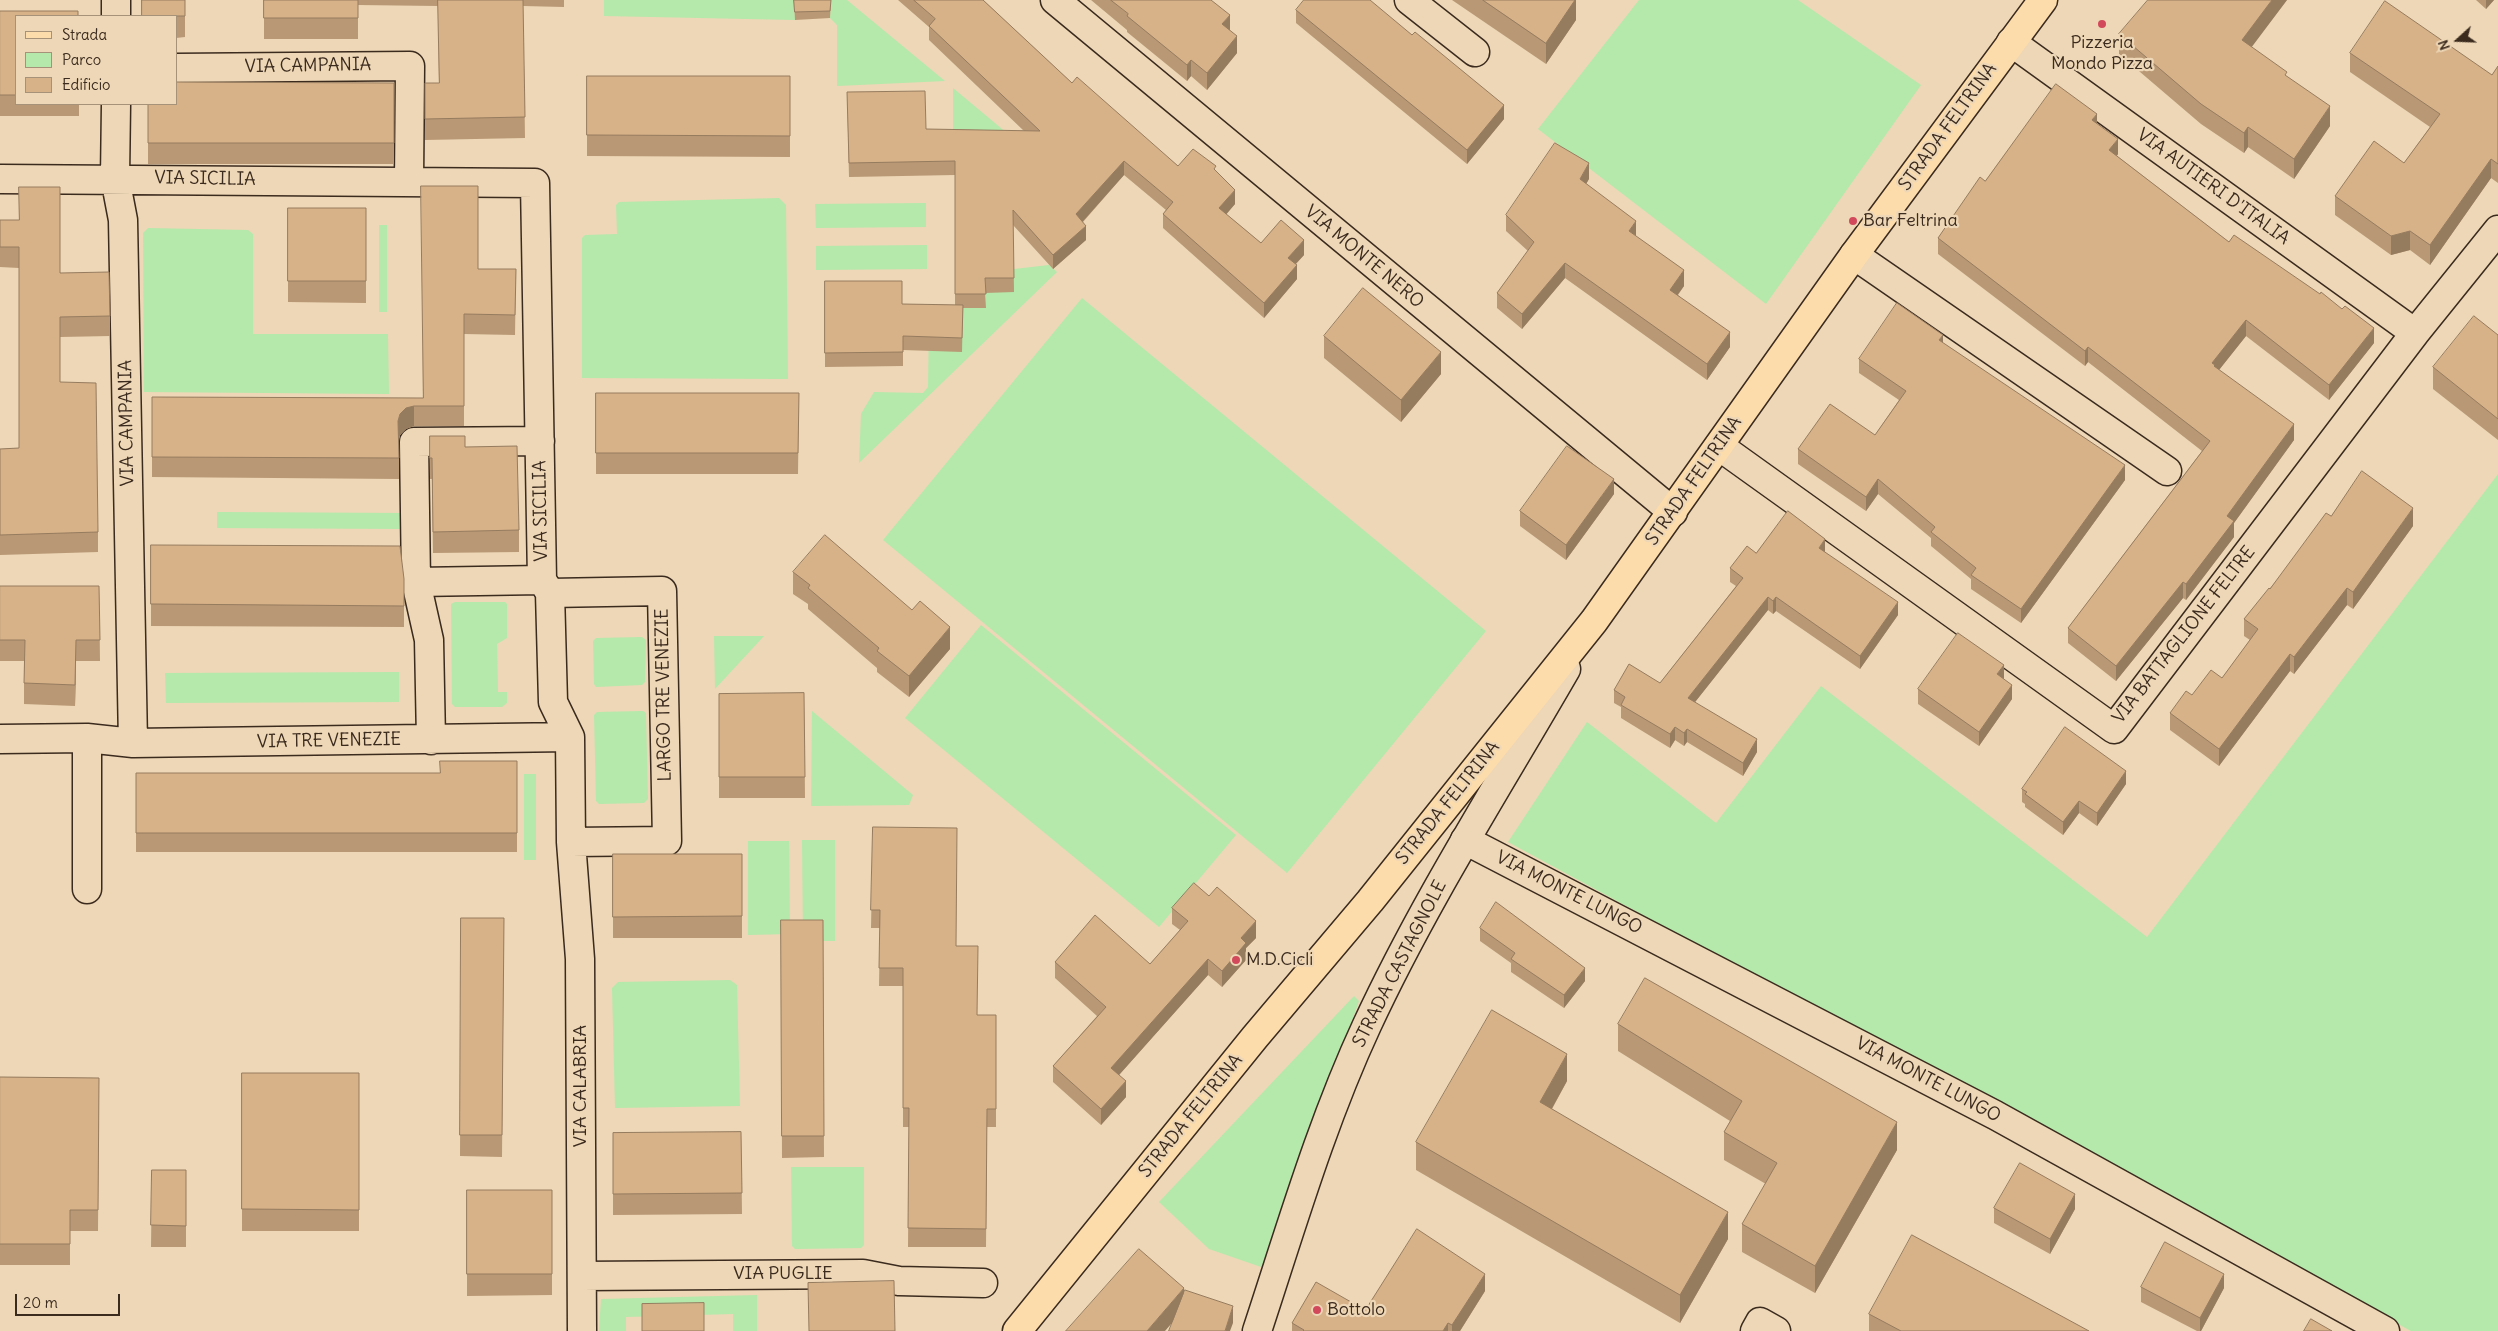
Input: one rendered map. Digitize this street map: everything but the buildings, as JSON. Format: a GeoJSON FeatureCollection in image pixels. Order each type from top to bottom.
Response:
{"type":"FeatureCollection","features":[{"type":"Feature","properties":{"kind":"main road","name":"STRADA FELTRINA"},"geometry":{"type":"LineString","coordinates":[[1017,1331],[1254,1037],[1370,901],[1594,621],[1854,255],[2043,0]]}},
{"type":"Feature","properties":{"kind":"street"},"geometry":{"type":"LineString","coordinates":[[116,0],[116,15]]}},
{"type":"Feature","properties":{"kind":"street","name":"VIA MONTE NERO"},"geometry":{"type":"LineString","coordinates":[[1055,0],[1673,512]]}},
{"type":"Feature","properties":{"kind":"street"},"geometry":{"type":"LineString","coordinates":[[1409,0],[1475,52]]}},
{"type":"Feature","properties":{"kind":"street","name":"VIA AUTIERI D'ITALIA"},"geometry":{"type":"LineString","coordinates":[[2011,42],[2415,333]]}},
{"type":"Feature","properties":{"kind":"street","name":"VIA CAMPANIA"},"geometry":{"type":"LineString","coordinates":[[178,68],[410,66],[410,181]]}},
{"type":"Feature","properties":{"kind":"street","name":"VIA CAMPANIA"},"geometry":{"type":"LineString","coordinates":[[116,105],[115,178],[123,220],[133,743]]}},
{"type":"Feature","properties":{"kind":"street","name":"VIA SICILIA"},"geometry":{"type":"LineString","coordinates":[[0,179],[115,178],[535,183],[540,441],[546,586],[416,582]]}},
{"type":"Feature","properties":{"kind":"street","name":"VIA BATTAGLIONE FELTRE"},"geometry":{"type":"LineString","coordinates":[[1719,446],[2114,729],[2415,333],[2498,230]]}},
{"type":"Feature","properties":{"kind":"street"},"geometry":{"type":"LineString","coordinates":[[1854,255],[2167,471]]}},
{"type":"Feature","properties":{"kind":"street","name":"VIA SICILIA"},"geometry":{"type":"LineString","coordinates":[[431,740],[429,640],[416,582],[414,442],[540,441]]}},
{"type":"Feature","properties":{"kind":"street"},"geometry":{"type":"LineString","coordinates":[[546,586],[553,702],[570,737],[571,842]]}},
{"type":"Feature","properties":{"kind":"street","name":"LARGO TRE VENEZIE"},"geometry":{"type":"LineString","coordinates":[[546,586],[662,591],[667,841],[571,842]]}},
{"type":"Feature","properties":{"kind":"street","name":"STRADA CASTAGNOLE"},"geometry":{"type":"LineString","coordinates":[[1257,1331],[1317,1147],[1339,1089],[1399,960],[1465,840],[1594,621]]}},
{"type":"Feature","properties":{"kind":"street","name":"VIA TRE VENEZIE"},"geometry":{"type":"LineString","coordinates":[[0,739],[87,738],[133,743],[431,740],[460,737],[570,737]]}},
{"type":"Feature","properties":{"kind":"street"},"geometry":{"type":"LineString","coordinates":[[87,738],[87,889]]}},
{"type":"Feature","properties":{"kind":"street","name":"VIA MONTE LUNGO"},"geometry":{"type":"LineString","coordinates":[[1465,840],[1995,1115],[2385,1331]]}},
{"type":"Feature","properties":{"kind":"street","name":"VIA CALABRIA"},"geometry":{"type":"LineString","coordinates":[[571,842],[580,959],[582,1331]]}},
{"type":"Feature","properties":{"kind":"street","name":"VIA PUGLIE"},"geometry":{"type":"LineString","coordinates":[[582,1276],[863,1274],[899,1281],[983,1283]]}},
{"type":"Feature","properties":{"kind":"street"},"geometry":{"type":"LineString","coordinates":[[1755,1331],[1760,1322],[1776,1331]]}},
{"type":"Feature","properties":{"kind":"green space"},"geometry":{"type":"Polygon","coordinates":[[[604,0],[794,0],[795,20],[604,16],[604,0]]]}},
{"type":"Feature","properties":{"kind":"green space"},"geometry":{"type":"Polygon","coordinates":[[[831,0],[847,0],[945,81],[837,86],[837,25],[830,18],[831,0]]]}},
{"type":"Feature","properties":{"kind":"green space"},"geometry":{"type":"Polygon","coordinates":[[[1639,0],[1798,0],[1921,85],[1766,304],[1538,129],[1639,0]]]}},
{"type":"Feature","properties":{"kind":"green space"},"geometry":{"type":"Polygon","coordinates":[[[953,88],[1056,174],[981,130],[953,130],[953,88]]]}},
{"type":"Feature","properties":{"kind":"green space"},"geometry":{"type":"Polygon","coordinates":[[[779,198],[786,205],[788,379],[582,378],[582,238],[585,235],[617,234],[616,205],[619,202],[779,198]]]}},
{"type":"Feature","properties":{"kind":"green space"},"geometry":{"type":"Polygon","coordinates":[[[926,203],[926,227],[816,228],[815,204],[926,203]]]}},
{"type":"Feature","properties":{"kind":"green space"},"geometry":{"type":"Polygon","coordinates":[[[379,225],[387,225],[387,312],[379,312],[379,225]]]}},
{"type":"Feature","properties":{"kind":"green space"},"geometry":{"type":"Polygon","coordinates":[[[148,228],[248,230],[253,234],[253,334],[388,334],[389,394],[144,392],[143,233],[148,228]]]}},
{"type":"Feature","properties":{"kind":"green space"},"geometry":{"type":"Polygon","coordinates":[[[927,245],[927,269],[816,270],[816,246],[927,245]]]}},
{"type":"Feature","properties":{"kind":"green space"},"geometry":{"type":"Polygon","coordinates":[[[1049,265],[1057,272],[859,463],[861,414],[874,392],[923,393],[928,387],[929,323],[955,308],[985,308],[985,293],[1014,269],[1049,265]]]}},
{"type":"Feature","properties":{"kind":"green space"},"geometry":{"type":"Polygon","coordinates":[[[1082,298],[1486,631],[1287,873],[883,540],[1082,298]]]}},
{"type":"Feature","properties":{"kind":"green space"},"geometry":{"type":"Polygon","coordinates":[[[2498,474],[2498,1331],[2411,1331],[1508,842],[1587,722],[1716,823],[1821,686],[2147,937],[2498,474]]]}},
{"type":"Feature","properties":{"kind":"green space"},"geometry":{"type":"Polygon","coordinates":[[[217,512],[404,513],[404,529],[217,528],[217,512]]]}},
{"type":"Feature","properties":{"kind":"green space"},"geometry":{"type":"Polygon","coordinates":[[[455,602],[505,602],[507,604],[507,638],[497,644],[498,692],[507,692],[507,703],[502,707],[455,707],[452,704],[451,604],[455,602]]]}},
{"type":"Feature","properties":{"kind":"green space"},"geometry":{"type":"Polygon","coordinates":[[[981,625],[1236,835],[1159,927],[905,718],[981,625]]]}},
{"type":"Feature","properties":{"kind":"green space"},"geometry":{"type":"Polygon","coordinates":[[[714,636],[764,636],[715,689],[714,636]]]}},
{"type":"Feature","properties":{"kind":"green space"},"geometry":{"type":"Polygon","coordinates":[[[642,637],[646,640],[645,682],[642,685],[596,687],[594,684],[593,641],[596,638],[642,637]]]}},
{"type":"Feature","properties":{"kind":"green space"},"geometry":{"type":"Polygon","coordinates":[[[399,672],[399,702],[166,703],[165,673],[399,672]]]}},
{"type":"Feature","properties":{"kind":"green space"},"geometry":{"type":"Polygon","coordinates":[[[643,711],[646,713],[648,799],[644,803],[599,804],[596,801],[594,715],[597,712],[643,711]]]}},
{"type":"Feature","properties":{"kind":"green space"},"geometry":{"type":"Polygon","coordinates":[[[812,711],[913,795],[909,805],[811,806],[812,711]]]}},
{"type":"Feature","properties":{"kind":"green space"},"geometry":{"type":"Polygon","coordinates":[[[524,774],[536,774],[536,860],[524,860],[524,774]]]}},
{"type":"Feature","properties":{"kind":"green space"},"geometry":{"type":"Polygon","coordinates":[[[802,840],[835,840],[835,941],[803,941],[802,840]]]}},
{"type":"Feature","properties":{"kind":"green space"},"geometry":{"type":"Polygon","coordinates":[[[748,841],[789,841],[790,934],[748,935],[748,841]]]}},
{"type":"Feature","properties":{"kind":"green space"},"geometry":{"type":"Polygon","coordinates":[[[730,980],[737,985],[740,1106],[615,1108],[612,988],[618,982],[730,980]]]}},
{"type":"Feature","properties":{"kind":"green space"},"geometry":{"type":"Polygon","coordinates":[[[1354,996],[1359,1001],[1267,1269],[1209,1249],[1159,1202],[1354,996]]]}},
{"type":"Feature","properties":{"kind":"green space"},"geometry":{"type":"Polygon","coordinates":[[[791,1167],[864,1167],[864,1245],[861,1248],[795,1249],[792,1246],[791,1167]]]}},
{"type":"Feature","properties":{"kind":"green space"},"geometry":{"type":"Polygon","coordinates":[[[757,1295],[757,1331],[733,1331],[733,1314],[626,1317],[626,1331],[599,1331],[601,1299],[757,1295]]]}},
{"type":"Feature","properties":{"kind":"place","name":"Pizzeria Mondo Pizza"},"geometry":{"type":"Point","coordinates":[2102,24]}},
{"type":"Feature","properties":{"kind":"place","name":"Bar Feltrina"},"geometry":{"type":"Point","coordinates":[1853,221]}},
{"type":"Feature","properties":{"kind":"place","name":"M.D.Cicli"},"geometry":{"type":"Point","coordinates":[1236,960]}},
{"type":"Feature","properties":{"kind":"place","name":"Bottolo"},"geometry":{"type":"Point","coordinates":[1317,1310]}}]}
